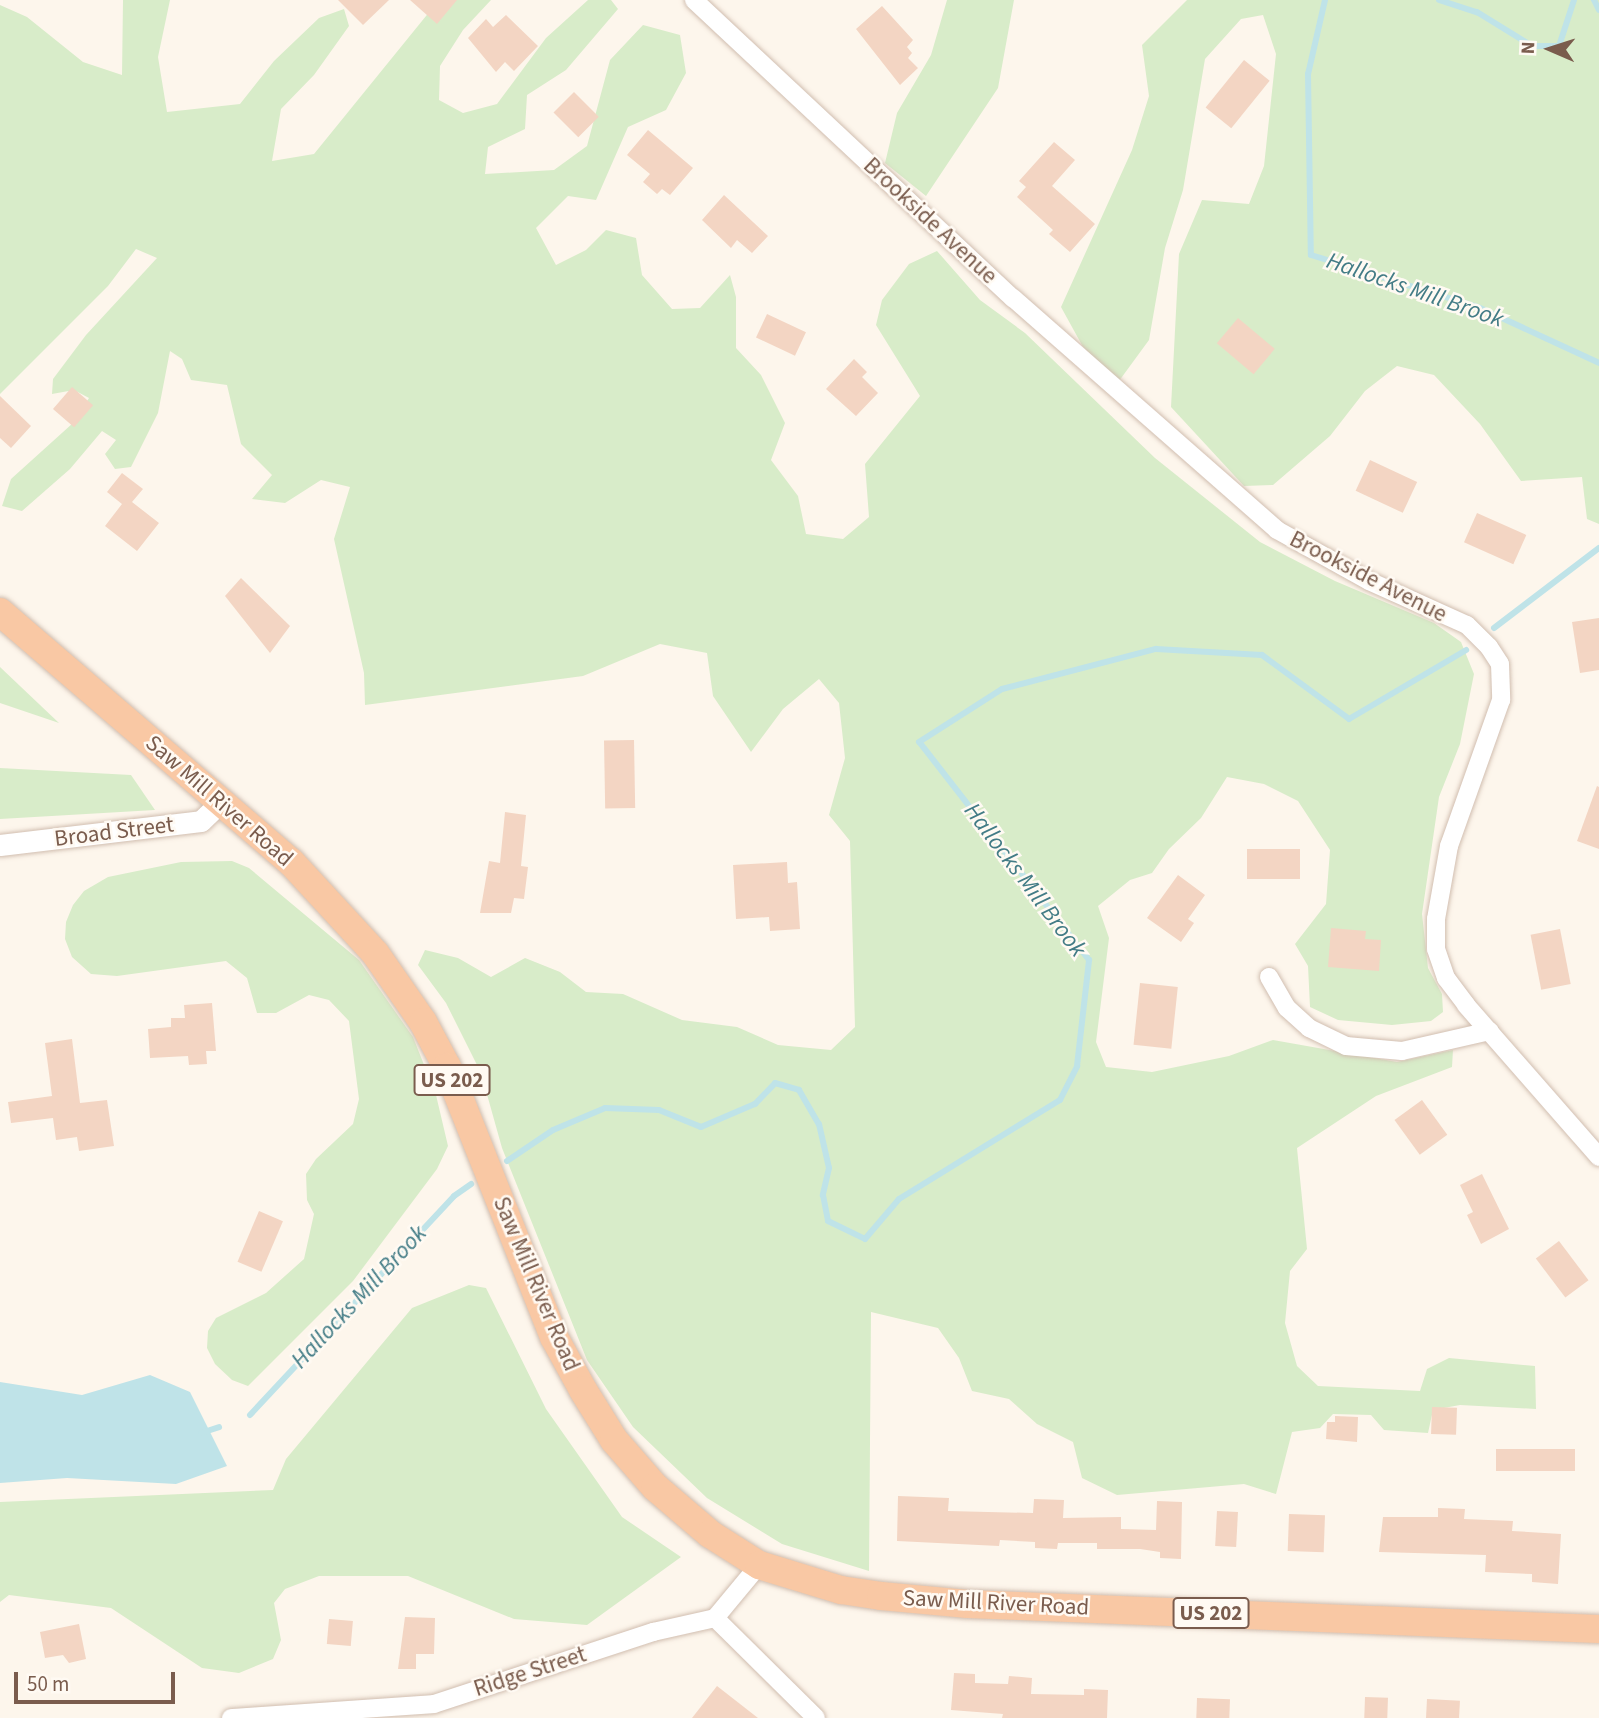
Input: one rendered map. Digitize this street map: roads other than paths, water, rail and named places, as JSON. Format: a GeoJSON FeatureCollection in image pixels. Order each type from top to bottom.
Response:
{"type":"FeatureCollection","features":[{"type":"Feature","properties":{"kind":"highway","name":"Saw Mill River Road"},"geometry":{"type":"LineString","coordinates":[[0,612],[221,802],[325,897],[375,953],[423,1022],[447,1067],[554,1337],[614,1440],[654,1487],[710,1534],[759,1565],[841,1590],[968,1604],[1599,1629]]}},
{"type":"Feature","properties":{"kind":"street","name":"Brookside Avenue"},"geometry":{"type":"LineString","coordinates":[[694,0],[946,237],[1277,530],[1368,581],[1467,625],[1489,647],[1500,663],[1501,700],[1449,846],[1436,919],[1436,949],[1446,978],[1599,1157]]}},
{"type":"Feature","properties":{"kind":"street","name":"Broad Street"},"geometry":{"type":"LineString","coordinates":[[0,845],[201,821],[221,802]]}},
{"type":"Feature","properties":{"kind":"street"},"geometry":{"type":"LineString","coordinates":[[1269,977],[1287,1008],[1309,1028],[1346,1046],[1402,1051],[1490,1031]]}},
{"type":"Feature","properties":{"kind":"street"},"geometry":{"type":"LineString","coordinates":[[759,1565],[715,1618],[816,1718]]}},
{"type":"Feature","properties":{"kind":"street","name":"Ridge Street"},"geometry":{"type":"LineString","coordinates":[[231,1718],[434,1704],[653,1632],[715,1618]]}},
{"type":"Feature","properties":{"kind":"water"},"geometry":{"type":"Polygon","coordinates":[[[150,1375],[190,1392],[227,1466],[176,1484],[67,1478],[0,1483],[0,1382],[82,1395],[150,1375]]]}},
{"type":"Feature","properties":{"kind":"waterway","name":"Hallocks Mill Brook"},"geometry":{"type":"LineString","coordinates":[[1325,0],[1308,74],[1311,255],[1478,307],[1599,363]]}},
{"type":"Feature","properties":{"kind":"waterway"},"geometry":{"type":"LineString","coordinates":[[1439,0],[1477,12],[1532,46],[1559,46],[1574,0]]}},
{"type":"Feature","properties":{"kind":"waterway"},"geometry":{"type":"LineString","coordinates":[[1594,0],[1599,10]]}},
{"type":"Feature","properties":{"kind":"waterway","name":"Hallocks Mill Brook"},"geometry":{"type":"LineString","coordinates":[[1494,628],[1599,548]]}},
{"type":"Feature","properties":{"kind":"waterway","name":"Hallocks Mill Brook"},"geometry":{"type":"LineString","coordinates":[[507,1161],[553,1130],[605,1108],[659,1110],[701,1127],[755,1104],[775,1083],[799,1090],[819,1124],[829,1168],[823,1195],[828,1221],[865,1239],[899,1199],[1060,1100],[1077,1066],[1089,960],[919,742],[1002,689],[1156,649],[1262,655],[1349,719],[1466,650]]}},
{"type":"Feature","properties":{"kind":"waterway","name":"Hallocks Mill Brook"},"geometry":{"type":"LineString","coordinates":[[250,1415],[454,1196],[471,1184]]}},
{"type":"Feature","properties":{"kind":"waterway","name":"Hallocks Mill Brook"},"geometry":{"type":"LineString","coordinates":[[201,1433],[219,1427]]}}]}
